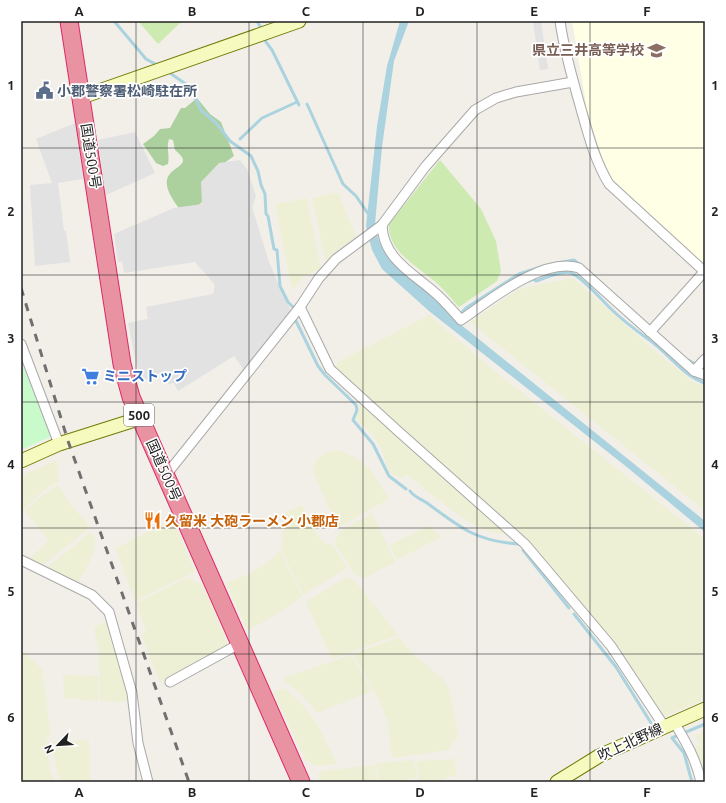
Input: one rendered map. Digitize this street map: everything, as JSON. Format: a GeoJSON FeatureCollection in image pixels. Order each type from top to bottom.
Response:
{"type":"FeatureCollection","features":[{"type":"Feature","properties":{"kind":"highway","name":"国道500号"},"geometry":{"type":"LineString","coordinates":[[69,21],[122,364],[131,397],[241,643],[301,782]]}},
{"type":"Feature","properties":{"kind":"street"},"geometry":{"type":"LineString","coordinates":[[82,98],[299,21]]}},
{"type":"Feature","properties":{"kind":"street"},"geometry":{"type":"LineString","coordinates":[[560,21],[573,82],[591,145],[602,173],[609,184],[705,272],[650,332]]}},
{"type":"Feature","properties":{"kind":"street"},"geometry":{"type":"LineString","coordinates":[[166,475],[300,307],[319,278],[336,259],[382,225],[426,167],[476,110],[496,98],[516,92],[573,82]]}},
{"type":"Feature","properties":{"kind":"street"},"geometry":{"type":"LineString","coordinates":[[382,225],[382,237],[396,260],[434,291],[461,320],[523,278],[539,272],[570,265],[579,268],[694,371],[705,375]]}},
{"type":"Feature","properties":{"kind":"street"},"geometry":{"type":"LineString","coordinates":[[300,307],[330,369],[526,544],[611,646],[669,724],[692,752],[698,767],[701,782]]}},
{"type":"Feature","properties":{"kind":"street"},"geometry":{"type":"LineString","coordinates":[[21,344],[59,444]]}},
{"type":"Feature","properties":{"kind":"street"},"geometry":{"type":"LineString","coordinates":[[694,371],[705,359]]}},
{"type":"Feature","properties":{"kind":"street"},"geometry":{"type":"LineString","coordinates":[[21,461],[59,444],[141,418]]}},
{"type":"Feature","properties":{"kind":"street"},"geometry":{"type":"LineString","coordinates":[[21,560],[92,595],[109,612],[132,693],[138,743],[148,782]]}},
{"type":"Feature","properties":{"kind":"street"},"geometry":{"type":"LineString","coordinates":[[170,682],[241,643]]}},
{"type":"Feature","properties":{"kind":"street","name":"吹上北野線"},"geometry":{"type":"LineString","coordinates":[[557,782],[599,756],[705,709]]}},
{"type":"Feature","properties":{"kind":"shaded area"},"geometry":{"type":"Polygon","coordinates":[[[533,21],[541,21],[548,69],[540,70],[533,21]]]}},
{"type":"Feature","properties":{"kind":"shaded area"},"geometry":{"type":"Polygon","coordinates":[[[572,21],[705,21],[705,265],[611,178],[603,161],[587,110],[572,21]]]}},
{"type":"Feature","properties":{"kind":"shaded area"},"geometry":{"type":"Polygon","coordinates":[[[75,123],[83,179],[58,183],[64,231],[66,231],[70,262],[35,266],[30,185],[52,183],[36,139],[75,123]]]}},
{"type":"Feature","properties":{"kind":"shaded area"},"geometry":{"type":"Polygon","coordinates":[[[135,132],[155,173],[106,195],[98,140],[135,132]]]}},
{"type":"Feature","properties":{"kind":"shaded area"},"geometry":{"type":"Polygon","coordinates":[[[240,160],[247,169],[256,196],[252,207],[269,262],[291,311],[244,370],[234,356],[178,391],[174,383],[169,384],[162,372],[140,383],[128,323],[148,319],[146,307],[213,294],[215,285],[195,262],[124,273],[122,261],[118,262],[114,234],[174,208],[202,204],[201,182],[219,163],[240,160]]]}},
{"type":"Feature","properties":{"kind":"shaded area"},"geometry":{"type":"Polygon","coordinates":[[[334,193],[339,194],[356,237],[333,254],[326,263],[312,198],[334,193]]]}},
{"type":"Feature","properties":{"kind":"shaded area"},"geometry":{"type":"Polygon","coordinates":[[[307,198],[321,268],[304,276],[292,290],[275,204],[307,198]]]}},
{"type":"Feature","properties":{"kind":"shaded area"},"geometry":{"type":"Polygon","coordinates":[[[573,278],[649,346],[694,383],[705,385],[705,511],[470,322],[519,289],[573,278]]]}},
{"type":"Feature","properties":{"kind":"shaded area"},"geometry":{"type":"Polygon","coordinates":[[[429,315],[491,368],[705,539],[705,699],[663,717],[615,642],[560,581],[527,541],[336,368],[338,362],[429,315]]]}},
{"type":"Feature","properties":{"kind":"shaded area"},"geometry":{"type":"Polygon","coordinates":[[[361,402],[511,534],[507,535],[487,531],[472,524],[434,497],[407,474],[402,479],[389,472],[381,448],[371,433],[355,418],[361,402]]]}},
{"type":"Feature","properties":{"kind":"shaded area"},"geometry":{"type":"Polygon","coordinates":[[[339,450],[356,458],[370,469],[389,499],[339,527],[335,522],[312,469],[316,460],[327,452],[339,450]]]}},
{"type":"Feature","properties":{"kind":"shaded area"},"geometry":{"type":"Polygon","coordinates":[[[57,460],[59,482],[50,486],[36,497],[21,512],[21,476],[57,460]]]}},
{"type":"Feature","properties":{"kind":"shaded area"},"geometry":{"type":"Polygon","coordinates":[[[58,485],[69,503],[88,524],[89,528],[43,565],[30,558],[49,541],[25,511],[39,498],[58,485]]]}},
{"type":"Feature","properties":{"kind":"shaded area"},"geometry":{"type":"Polygon","coordinates":[[[302,505],[316,533],[323,542],[332,545],[347,568],[303,595],[281,549],[285,514],[286,512],[302,505]]]}},
{"type":"Feature","properties":{"kind":"shaded area"},"geometry":{"type":"Polygon","coordinates":[[[372,513],[395,562],[364,578],[354,573],[334,543],[341,531],[372,513]]]}},
{"type":"Feature","properties":{"kind":"shaded area"},"geometry":{"type":"Polygon","coordinates":[[[173,519],[195,572],[135,601],[116,548],[173,519]]]}},
{"type":"Feature","properties":{"kind":"shaded area"},"geometry":{"type":"Polygon","coordinates":[[[429,526],[441,537],[397,560],[390,545],[429,526]]]}},
{"type":"Feature","properties":{"kind":"shaded area"},"geometry":{"type":"Polygon","coordinates":[[[91,532],[95,538],[94,550],[86,570],[78,582],[48,567],[91,532]]]}},
{"type":"Feature","properties":{"kind":"shaded area"},"geometry":{"type":"Polygon","coordinates":[[[280,551],[302,597],[262,623],[247,630],[226,583],[245,576],[265,565],[280,551]]]}},
{"type":"Feature","properties":{"kind":"shaded area"},"geometry":{"type":"Polygon","coordinates":[[[187,578],[203,585],[229,646],[160,683],[141,634],[146,631],[136,603],[187,578]]]}},
{"type":"Feature","properties":{"kind":"shaded area"},"geometry":{"type":"Polygon","coordinates":[[[350,578],[355,581],[398,635],[332,659],[306,602],[343,579],[350,578]]]}},
{"type":"Feature","properties":{"kind":"shaded area"},"geometry":{"type":"Polygon","coordinates":[[[107,621],[125,680],[128,702],[100,701],[99,651],[94,630],[98,625],[107,621]]]}},
{"type":"Feature","properties":{"kind":"shaded area"},"geometry":{"type":"Polygon","coordinates":[[[399,637],[413,654],[443,679],[450,691],[458,737],[451,743],[450,750],[392,758],[387,719],[379,700],[353,654],[399,637]]]}},
{"type":"Feature","properties":{"kind":"shaded area"},"geometry":{"type":"Polygon","coordinates":[[[21,649],[42,669],[51,734],[47,739],[47,748],[50,770],[56,782],[21,782],[21,649]]]}},
{"type":"Feature","properties":{"kind":"shaded area"},"geometry":{"type":"Polygon","coordinates":[[[351,655],[372,691],[317,713],[302,695],[283,680],[286,677],[351,655]]]}},
{"type":"Feature","properties":{"kind":"shaded area"},"geometry":{"type":"Polygon","coordinates":[[[63,675],[98,676],[98,701],[64,698],[63,675]]]}},
{"type":"Feature","properties":{"kind":"shaded area"},"geometry":{"type":"Polygon","coordinates":[[[285,688],[304,706],[318,726],[337,764],[315,766],[305,759],[273,692],[285,688]]]}},
{"type":"Feature","properties":{"kind":"shaded area"},"geometry":{"type":"Polygon","coordinates":[[[705,731],[705,777],[703,768],[694,748],[700,745],[695,735],[705,731]]]}},
{"type":"Feature","properties":{"kind":"shaded area"},"geometry":{"type":"Polygon","coordinates":[[[89,740],[90,782],[62,782],[57,773],[52,742],[89,740]]]}},
{"type":"Feature","properties":{"kind":"shaded area"},"geometry":{"type":"Polygon","coordinates":[[[455,759],[456,776],[448,777],[439,781],[419,782],[416,761],[455,759]]]}},
{"type":"Feature","properties":{"kind":"shaded area"},"geometry":{"type":"Polygon","coordinates":[[[414,760],[417,778],[408,779],[405,782],[380,782],[376,763],[414,760]]]}},
{"type":"Feature","properties":{"kind":"shaded area"},"geometry":{"type":"Polygon","coordinates":[[[374,765],[378,782],[320,782],[318,775],[321,771],[374,765]]]}},
{"type":"Feature","properties":{"kind":"green space"},"geometry":{"type":"Polygon","coordinates":[[[138,21],[182,21],[158,44],[138,21]]]}},
{"type":"Feature","properties":{"kind":"green space"},"geometry":{"type":"Polygon","coordinates":[[[197,98],[210,114],[221,122],[234,156],[220,166],[205,199],[200,204],[195,207],[180,209],[169,193],[167,183],[169,175],[182,164],[183,161],[175,150],[173,140],[169,139],[168,164],[163,166],[156,163],[143,144],[154,136],[160,129],[170,128],[181,108],[185,108],[197,98]]]}},
{"type":"Feature","properties":{"kind":"green space"},"geometry":{"type":"Polygon","coordinates":[[[440,160],[481,209],[496,241],[501,271],[497,281],[459,307],[438,284],[399,251],[393,243],[390,234],[389,224],[440,160]]]}},
{"type":"Feature","properties":{"kind":"green space"},"geometry":{"type":"Polygon","coordinates":[[[21,361],[52,436],[21,450],[21,361]]]}},
{"type":"Feature","properties":{"kind":"water"},"geometry":{"type":"Polygon","coordinates":[[[400,21],[409,21],[394,61],[382,147],[375,224],[382,247],[396,266],[432,296],[460,324],[705,521],[705,532],[628,468],[429,311],[382,269],[372,250],[366,226],[377,126],[387,66],[400,21]]]}},
{"type":"Feature","properties":{"kind":"waterway"},"geometry":{"type":"LineString","coordinates":[[114,21],[146,59],[159,66]]}},
{"type":"Feature","properties":{"kind":"waterway"},"geometry":{"type":"LineString","coordinates":[[257,21],[262,30]]}},
{"type":"Feature","properties":{"kind":"waterway"},"geometry":{"type":"LineString","coordinates":[[265,37],[266,42],[272,50],[299,105]]}},
{"type":"Feature","properties":{"kind":"waterway"},"geometry":{"type":"LineString","coordinates":[[167,71],[190,87],[201,110],[216,123],[230,141],[251,156],[258,171],[261,185],[265,194],[266,214],[268,216],[274,249],[277,250],[280,286],[288,302],[294,308]]}},
{"type":"Feature","properties":{"kind":"waterway"},"geometry":{"type":"LineString","coordinates":[[240,139],[262,118],[297,102]]}},
{"type":"Feature","properties":{"kind":"waterway"},"geometry":{"type":"LineString","coordinates":[[307,104],[343,184],[356,196],[369,215]]}},
{"type":"Feature","properties":{"kind":"waterway"},"geometry":{"type":"LineString","coordinates":[[552,264],[574,260],[580,265]]}},
{"type":"Feature","properties":{"kind":"waterway"},"geometry":{"type":"LineString","coordinates":[[461,313],[466,308],[519,274],[544,266]]}},
{"type":"Feature","properties":{"kind":"waterway"},"geometry":{"type":"LineString","coordinates":[[528,281],[533,279],[536,281],[567,272],[575,275],[618,316],[655,345],[689,375],[705,383]]}},
{"type":"Feature","properties":{"kind":"waterway"},"geometry":{"type":"LineString","coordinates":[[295,319],[318,366],[325,375],[356,405],[357,410],[353,420],[373,444],[389,476],[406,489]]}},
{"type":"Feature","properties":{"kind":"waterway"},"geometry":{"type":"LineString","coordinates":[[688,360],[705,369]]}},
{"type":"Feature","properties":{"kind":"waterway"},"geometry":{"type":"LineString","coordinates":[[410,491],[459,526],[479,536],[490,540],[518,544]]}},
{"type":"Feature","properties":{"kind":"waterway"},"geometry":{"type":"LineString","coordinates":[[523,550],[569,608]]}},
{"type":"Feature","properties":{"kind":"waterway"},"geometry":{"type":"LineString","coordinates":[[574,614],[616,667],[651,723]]}},
{"type":"Feature","properties":{"kind":"waterway"},"geometry":{"type":"LineString","coordinates":[[692,782],[684,753],[672,738],[705,724]]}},
{"type":"Feature","properties":{"kind":"railway"},"geometry":{"type":"LineString","coordinates":[[21,288],[68,441],[189,782]]}},
{"type":"Feature","properties":{"kind":"place","name":"県立三井高等学校"},"geometry":{"type":"Point","coordinates":[657,50]}},
{"type":"Feature","properties":{"kind":"place","name":"小郡警察署松崎駐在所"},"geometry":{"type":"Point","coordinates":[44,91]}},
{"type":"Feature","properties":{"kind":"place","name":"ミニストップ"},"geometry":{"type":"Point","coordinates":[90,376]}},
{"type":"Feature","properties":{"kind":"place","name":"久留米 大砲ラーメン 小郡店"},"geometry":{"type":"Point","coordinates":[152,521]}}]}
